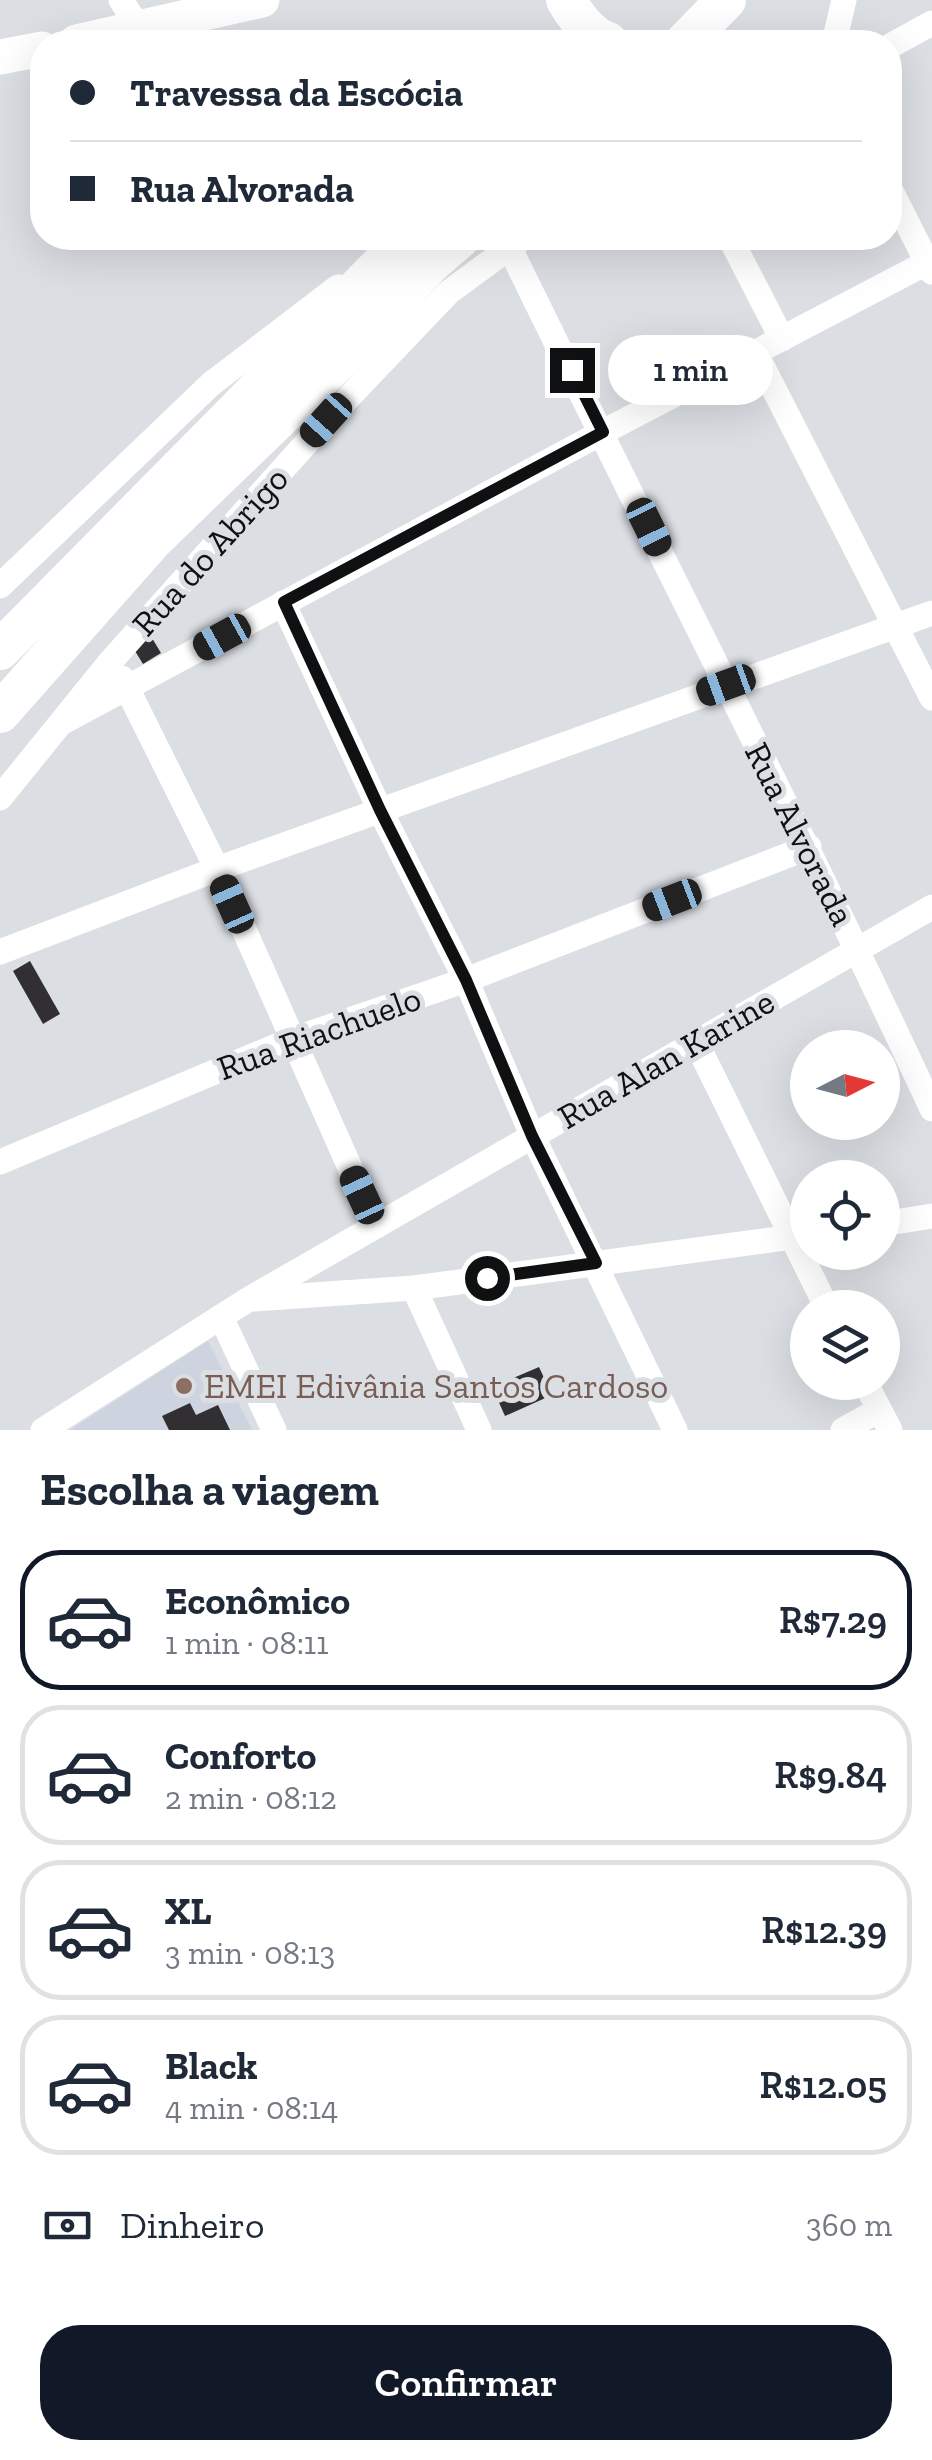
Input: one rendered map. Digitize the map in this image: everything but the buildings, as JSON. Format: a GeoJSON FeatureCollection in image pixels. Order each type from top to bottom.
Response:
{"type":"FeatureCollection","features":[{"type":"Feature","properties":{"kind":"highway"},"geometry":{"type":"LineString","coordinates":[[0,650],[395,250]]}},
{"type":"Feature","properties":{"kind":"highway"},"geometry":{"type":"LineString","coordinates":[[0,713],[154,539],[364,336],[447,250]]}},
{"type":"Feature","properties":{"kind":"main road"},"geometry":{"type":"LineString","coordinates":[[140,30],[262,0]]}},
{"type":"Feature","properties":{"kind":"main road"},"geometry":{"type":"LineString","coordinates":[[0,58],[30,52]]}},
{"type":"Feature","properties":{"kind":"street"},"geometry":{"type":"LineString","coordinates":[[121,0],[140,30]]}},
{"type":"Feature","properties":{"kind":"street"},"geometry":{"type":"LineString","coordinates":[[837,30],[844,0]]}},
{"type":"Feature","properties":{"kind":"street"},"geometry":{"type":"LineString","coordinates":[[902,39],[932,23]]}},
{"type":"Feature","properties":{"kind":"street"},"geometry":{"type":"LineString","coordinates":[[63,722],[603,432],[930,265],[902,212]]}},
{"type":"Feature","properties":{"kind":"street"},"geometry":{"type":"LineString","coordinates":[[0,586],[211,384],[390,250]]}},
{"type":"Feature","properties":{"kind":"street","name":"Rua do Abrigo"},"geometry":{"type":"LineString","coordinates":[[0,798],[110,662],[326,420],[449,292],[501,250]]}},
{"type":"Feature","properties":{"kind":"street","name":"Rua Alvorada"},"geometry":{"type":"LineString","coordinates":[[518,250],[726,685],[809,847],[932,1109]]}},
{"type":"Feature","properties":{"kind":"street"},"geometry":{"type":"LineString","coordinates":[[736,250],[782,338]]}},
{"type":"Feature","properties":{"kind":"street"},"geometry":{"type":"LineString","coordinates":[[756,354],[932,698]]}},
{"type":"Feature","properties":{"kind":"street"},"geometry":{"type":"LineString","coordinates":[[284,602],[380,810],[466,980],[532,1136],[675,1430]]}},
{"type":"Feature","properties":{"kind":"street"},"geometry":{"type":"LineString","coordinates":[[0,952],[217,869],[932,612]]}},
{"type":"Feature","properties":{"kind":"street"},"geometry":{"type":"LineString","coordinates":[[110,662],[129,688],[217,869],[376,1226]]}},
{"type":"Feature","properties":{"kind":"street","name":"Rua Riachuelo"},"geometry":{"type":"LineString","coordinates":[[0,1162],[291,1040],[466,980],[809,847]]}},
{"type":"Feature","properties":{"kind":"street","name":"Rua Alan Karine"},"geometry":{"type":"LineString","coordinates":[[43,1430],[249,1299],[932,907]]}},
{"type":"Feature","properties":{"kind":"street"},"geometry":{"type":"LineString","coordinates":[[696,1042],[790,1217]]}},
{"type":"Feature","properties":{"kind":"street"},"geometry":{"type":"LineString","coordinates":[[900,1221],[932,1216]]}},
{"type":"Feature","properties":{"kind":"street"},"geometry":{"type":"LineString","coordinates":[[249,1299],[414,1288],[790,1237]]}},
{"type":"Feature","properties":{"kind":"street"},"geometry":{"type":"LineString","coordinates":[[414,1288],[479,1430]]}},
{"type":"Feature","properties":{"kind":"street"},"geometry":{"type":"LineString","coordinates":[[221,1316],[274,1430]]}},
{"type":"Feature","properties":{"kind":"street"},"geometry":{"type":"LineString","coordinates":[[843,1430],[884,1420]]}},
{"type":"Feature","properties":{"kind":"shaded area","name":"EMEI Edivânia Santos Cardoso"},"geometry":{"type":"Polygon","coordinates":[[[208,1341],[252,1430],[70,1430],[208,1341]]]}},
{"type":"Feature","properties":{"kind":"place","name":"EMEI Edivânia Santos Cardoso"},"geometry":{"type":"Point","coordinates":[184,1386]}},
{"type":"Feature","properties":{"kind":"route"},"geometry":{"type":"LineString","coordinates":[[487,1278],[596,1263],[532,1136],[466,980],[380,810],[284,602],[603,432],[572,370]]}}]}
